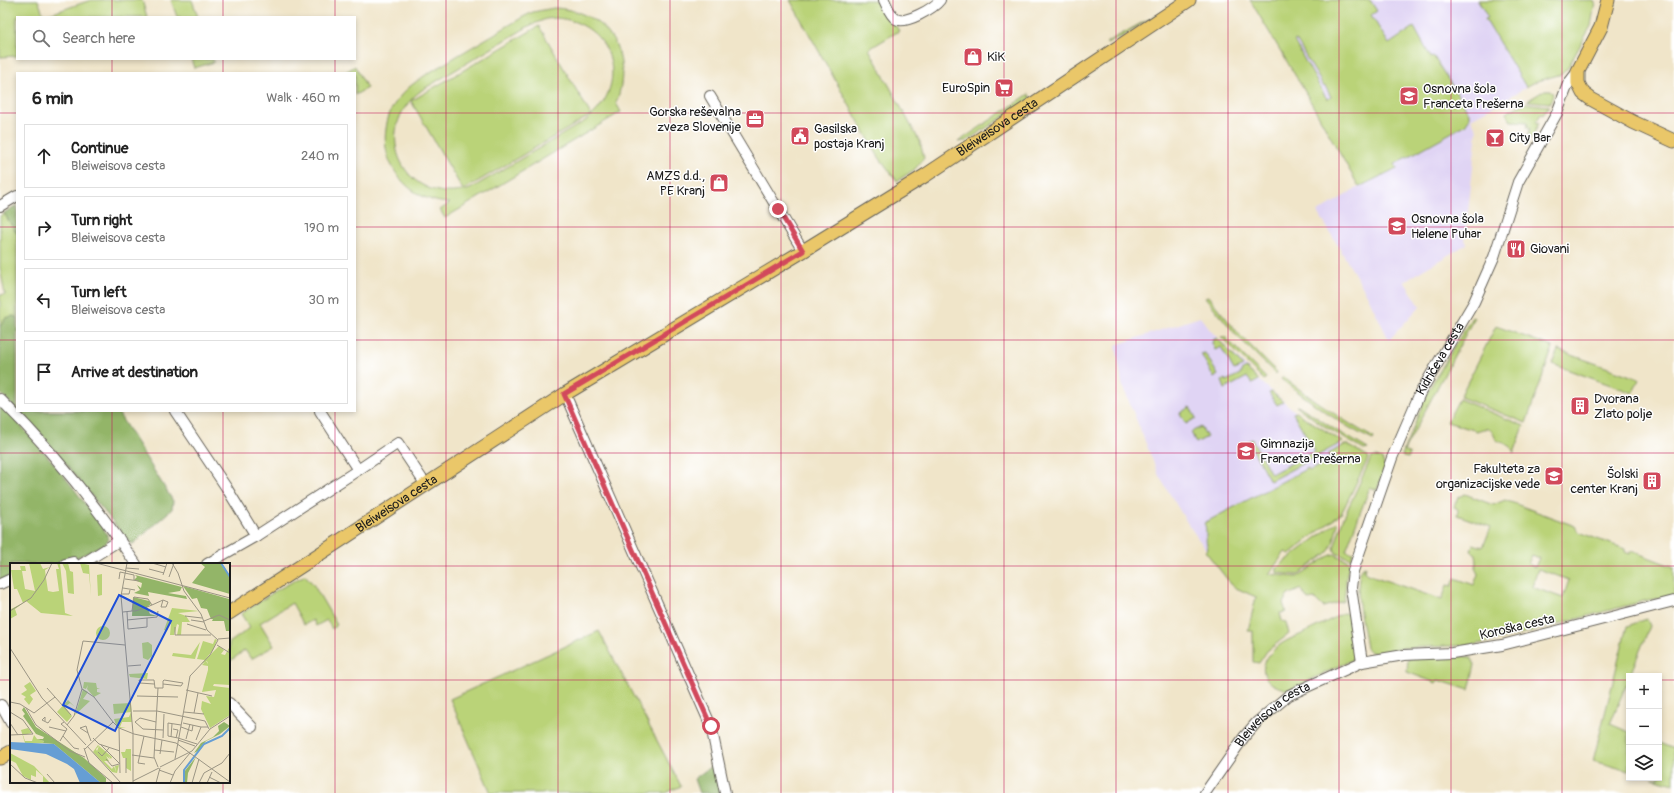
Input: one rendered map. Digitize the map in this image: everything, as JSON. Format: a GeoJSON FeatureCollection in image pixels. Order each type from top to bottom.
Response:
{"type":"FeatureCollection","features":[{"type":"Feature","properties":{"kind":"main road","name":"Bleiweisova cesta"},"geometry":{"type":"LineString","coordinates":[[230,611],[564,394],[803,251],[930,172],[1189,0]]}},
{"type":"Feature","properties":{"kind":"main road","name":"Kidričeva cesta"},"geometry":{"type":"LineString","coordinates":[[1578,71],[1601,27],[1608,0]]}},
{"type":"Feature","properties":{"kind":"main road"},"geometry":{"type":"LineString","coordinates":[[1578,71],[1578,83],[1583,93],[1591,99],[1633,122],[1674,141]]}},
{"type":"Feature","properties":{"kind":"main road"},"geometry":{"type":"LineString","coordinates":[[0,758],[10,753]]}},
{"type":"Feature","properties":{"kind":"street"},"geometry":{"type":"LineString","coordinates":[[884,0],[891,14],[896,19],[902,20],[908,20],[936,5],[940,0]]}},
{"type":"Feature","properties":{"kind":"street","name":"Kidričeva cesta"},"geometry":{"type":"LineString","coordinates":[[1362,662],[1351,588],[1353,571],[1392,458],[1420,393],[1474,302],[1494,257],[1518,182],[1557,113],[1568,84],[1578,71]]}},
{"type":"Feature","properties":{"kind":"street"},"geometry":{"type":"LineString","coordinates":[[710,96],[803,251]]}},
{"type":"Feature","properties":{"kind":"street"},"geometry":{"type":"LineString","coordinates":[[0,206],[16,197]]}},
{"type":"Feature","properties":{"kind":"street"},"geometry":{"type":"LineString","coordinates":[[564,394],[711,726],[725,793]]}},
{"type":"Feature","properties":{"kind":"street"},"geometry":{"type":"LineString","coordinates":[[0,399],[28,426],[66,470],[120,540],[135,563]]}},
{"type":"Feature","properties":{"kind":"street"},"geometry":{"type":"LineString","coordinates":[[176,412],[226,486],[256,536]]}},
{"type":"Feature","properties":{"kind":"street"},"geometry":{"type":"LineString","coordinates":[[321,412],[358,470]]}},
{"type":"Feature","properties":{"kind":"street"},"geometry":{"type":"LineString","coordinates":[[208,563],[256,536],[398,443],[426,485]]}},
{"type":"Feature","properties":{"kind":"street"},"geometry":{"type":"LineString","coordinates":[[84,563],[120,540]]}},
{"type":"Feature","properties":{"kind":"street"},"geometry":{"type":"LineString","coordinates":[[0,584],[10,579]]}},
{"type":"Feature","properties":{"kind":"street","name":"Koroška cesta"},"geometry":{"type":"LineString","coordinates":[[1362,662],[1404,655],[1452,653],[1502,645],[1674,601]]}},
{"type":"Feature","properties":{"kind":"street","name":"Bleiweisova cesta"},"geometry":{"type":"LineString","coordinates":[[1205,793],[1244,737],[1257,722],[1289,695],[1362,662]]}},
{"type":"Feature","properties":{"kind":"street"},"geometry":{"type":"LineString","coordinates":[[230,703],[252,727]]}},
{"type":"Feature","properties":{"kind":"street"},"geometry":{"type":"LineString","coordinates":[[1,705],[10,721]]}},
{"type":"Feature","properties":{"kind":"shaded area","name":"Osnovna šola Franceta Prešerna"},"geometry":{"type":"Polygon","coordinates":[[[1251,0],[1522,0],[1591,26],[1567,69],[1562,74],[1537,81],[1471,119],[1477,130],[1465,240],[1467,244],[1404,281],[1420,306],[1389,340],[1366,293],[1318,212],[1359,187],[1361,184],[1251,0]]]}},
{"type":"Feature","properties":{"kind":"shaded area","name":"Gimnazija Franceta Prešerna"},"geometry":{"type":"Polygon","coordinates":[[[1200,317],[1211,331],[1259,380],[1296,412],[1337,438],[1350,463],[1223,574],[1188,524],[1159,476],[1122,384],[1116,345],[1200,317]]]}},
{"type":"Feature","properties":{"kind":"green space"},"geometry":{"type":"Polygon","coordinates":[[[0,0],[38,0],[44,16],[16,16],[16,56],[0,57],[0,0]]]}},
{"type":"Feature","properties":{"kind":"green space"},"geometry":{"type":"Polygon","coordinates":[[[91,0],[142,0],[147,16],[44,16],[91,0]]]}},
{"type":"Feature","properties":{"kind":"green space"},"geometry":{"type":"Polygon","coordinates":[[[171,0],[192,0],[198,16],[177,16],[171,0]]]}},
{"type":"Feature","properties":{"kind":"green space"},"geometry":{"type":"Polygon","coordinates":[[[790,0],[881,0],[899,31],[869,49],[920,142],[924,158],[915,169],[897,181],[878,156],[790,0]]]}},
{"type":"Feature","properties":{"kind":"green space","name":"Osnovna šola Franceta Prešerna"},"geometry":{"type":"Polygon","coordinates":[[[1250,0],[1370,0],[1377,11],[1371,15],[1389,44],[1414,27],[1431,58],[1434,57],[1469,113],[1469,119],[1465,125],[1395,164],[1397,168],[1359,187],[1304,90],[1250,0]],[[1296,40],[1294,41],[1328,99],[1331,97],[1325,86],[1324,87],[1296,40]]]}},
{"type":"Feature","properties":{"kind":"green space"},"geometry":{"type":"Polygon","coordinates":[[[1478,0],[1594,0],[1595,2],[1591,26],[1567,69],[1562,74],[1537,81],[1526,87],[1485,19],[1488,18],[1478,0]]]}},
{"type":"Feature","properties":{"kind":"green space"},"geometry":{"type":"Polygon","coordinates":[[[554,8],[572,11],[588,17],[601,26],[612,38],[618,52],[622,68],[621,85],[616,103],[621,112],[445,218],[440,210],[450,203],[432,200],[417,193],[403,182],[393,168],[387,154],[385,144],[389,115],[402,94],[422,77],[533,12],[554,8]],[[555,18],[546,19],[529,26],[422,90],[406,107],[397,125],[396,144],[401,162],[412,177],[427,188],[447,192],[470,189],[585,121],[600,107],[609,91],[612,74],[610,58],[603,43],[591,31],[575,22],[555,18]]]}},
{"type":"Feature","properties":{"kind":"green space"},"geometry":{"type":"Polygon","coordinates":[[[1156,15],[1125,35],[1107,44],[1107,42],[1156,15]]]}},
{"type":"Feature","properties":{"kind":"green space"},"geometry":{"type":"Polygon","coordinates":[[[539,26],[591,115],[463,190],[411,101],[539,26]]]}},
{"type":"Feature","properties":{"kind":"green space"},"geometry":{"type":"Polygon","coordinates":[[[191,60],[213,60],[214,62],[194,68],[191,60]]]}},
{"type":"Feature","properties":{"kind":"green space"},"geometry":{"type":"Polygon","coordinates":[[[355,66],[367,88],[356,94],[356,72],[346,72],[355,66]]]}},
{"type":"Feature","properties":{"kind":"green space"},"geometry":{"type":"Polygon","coordinates":[[[1545,90],[1550,90],[1552,93],[1553,96],[1550,103],[1527,101],[1545,90]]]}},
{"type":"Feature","properties":{"kind":"green space"},"geometry":{"type":"Polygon","coordinates":[[[1029,94],[1031,99],[966,141],[958,142],[1029,94]]]}},
{"type":"Feature","properties":{"kind":"green space"},"geometry":{"type":"Polygon","coordinates":[[[1524,103],[1549,106],[1536,122],[1539,123],[1532,138],[1528,137],[1530,128],[1527,128],[1528,122],[1511,121],[1506,113],[1524,103]]]}},
{"type":"Feature","properties":{"kind":"green space"},"geometry":{"type":"Polygon","coordinates":[[[16,206],[16,232],[4,213],[16,206]]]}},
{"type":"Feature","properties":{"kind":"green space"},"geometry":{"type":"Polygon","coordinates":[[[4,213],[16,232],[16,318],[13,316],[0,327],[0,295],[5,294],[0,268],[0,216],[4,213]]]}},
{"type":"Feature","properties":{"kind":"green space"},"geometry":{"type":"Polygon","coordinates":[[[1208,296],[1239,334],[1277,372],[1276,374],[1237,336],[1205,297],[1208,296]]]}},
{"type":"Feature","properties":{"kind":"green space"},"geometry":{"type":"Polygon","coordinates":[[[13,316],[16,318],[16,409],[0,393],[0,327],[5,318],[13,316]]]}},
{"type":"Feature","properties":{"kind":"green space"},"geometry":{"type":"Polygon","coordinates":[[[1472,317],[1474,318],[1404,451],[1410,454],[1408,458],[1403,457],[1402,455],[1429,389],[1472,317]]]}},
{"type":"Feature","properties":{"kind":"green space"},"geometry":{"type":"Polygon","coordinates":[[[1496,326],[1553,347],[1526,423],[1460,397],[1496,326]]]}},
{"type":"Feature","properties":{"kind":"green space"},"geometry":{"type":"Polygon","coordinates":[[[1221,337],[1225,337],[1266,378],[1264,380],[1221,337]]]}},
{"type":"Feature","properties":{"kind":"green space"},"geometry":{"type":"Polygon","coordinates":[[[1217,338],[1243,366],[1234,370],[1221,347],[1215,350],[1212,343],[1213,340],[1217,338]]]}},
{"type":"Feature","properties":{"kind":"green space"},"geometry":{"type":"Polygon","coordinates":[[[1558,350],[1639,379],[1633,393],[1552,364],[1558,350]]]}},
{"type":"Feature","properties":{"kind":"green space"},"geometry":{"type":"Polygon","coordinates":[[[1205,353],[1218,375],[1214,378],[1201,354],[1205,353]]]}},
{"type":"Feature","properties":{"kind":"green space"},"geometry":{"type":"Polygon","coordinates":[[[1246,368],[1259,380],[1252,384],[1247,377],[1225,389],[1222,381],[1225,379],[1226,381],[1242,373],[1241,371],[1246,368]]]}},
{"type":"Feature","properties":{"kind":"green space"},"geometry":{"type":"Polygon","coordinates":[[[1283,377],[1305,394],[1374,438],[1373,440],[1326,412],[1281,379],[1283,377]]]}},
{"type":"Feature","properties":{"kind":"green space"},"geometry":{"type":"Polygon","coordinates":[[[1272,392],[1283,402],[1277,405],[1269,393],[1272,392]]]}},
{"type":"Feature","properties":{"kind":"green space"},"geometry":{"type":"Polygon","coordinates":[[[1459,399],[1524,426],[1514,453],[1509,446],[1496,440],[1490,430],[1484,429],[1477,431],[1447,422],[1459,399]]]}},
{"type":"Feature","properties":{"kind":"green space"},"geometry":{"type":"Polygon","coordinates":[[[0,403],[64,475],[97,519],[109,539],[105,544],[70,561],[60,563],[10,563],[10,576],[0,581],[0,403]]]}},
{"type":"Feature","properties":{"kind":"green space"},"geometry":{"type":"Polygon","coordinates":[[[1296,406],[1301,407],[1368,449],[1364,450],[1324,426],[1296,406]]]}},
{"type":"Feature","properties":{"kind":"green space"},"geometry":{"type":"Polygon","coordinates":[[[1190,407],[1196,418],[1186,424],[1180,413],[1190,407]]]}},
{"type":"Feature","properties":{"kind":"green space"},"geometry":{"type":"Polygon","coordinates":[[[19,412],[118,412],[173,501],[172,509],[133,544],[130,543],[42,435],[19,412]]]}},
{"type":"Feature","properties":{"kind":"green space"},"geometry":{"type":"Polygon","coordinates":[[[1296,412],[1343,442],[1270,481],[1248,441],[1252,439],[1271,474],[1315,451],[1293,413],[1296,412]]]}},
{"type":"Feature","properties":{"kind":"green space"},"geometry":{"type":"Polygon","coordinates":[[[1201,427],[1207,437],[1196,443],[1191,432],[1201,427]]]}},
{"type":"Feature","properties":{"kind":"green space"},"geometry":{"type":"Polygon","coordinates":[[[1346,444],[1369,457],[1341,514],[1289,554],[1286,552],[1282,554],[1269,574],[1297,577],[1334,554],[1350,562],[1347,573],[1344,601],[1323,607],[1315,599],[1308,600],[1301,589],[1288,595],[1283,603],[1286,612],[1280,613],[1282,621],[1286,622],[1289,634],[1267,651],[1259,663],[1253,662],[1253,631],[1248,631],[1256,597],[1236,588],[1231,584],[1205,551],[1208,548],[1204,523],[1308,468],[1309,471],[1331,461],[1328,454],[1346,444]]]}},
{"type":"Feature","properties":{"kind":"green space"},"geometry":{"type":"Polygon","coordinates":[[[1376,457],[1382,459],[1385,467],[1377,490],[1370,487],[1346,550],[1353,553],[1351,559],[1336,553],[1334,548],[1343,519],[1371,458],[1376,457]]]}},
{"type":"Feature","properties":{"kind":"green space"},"geometry":{"type":"Polygon","coordinates":[[[1465,494],[1493,505],[1505,500],[1575,526],[1578,532],[1625,549],[1625,552],[1630,554],[1632,551],[1674,567],[1674,595],[1644,601],[1494,641],[1473,645],[1403,648],[1376,653],[1370,652],[1366,648],[1359,608],[1358,588],[1361,568],[1365,566],[1364,571],[1367,574],[1442,600],[1447,585],[1452,586],[1455,578],[1474,585],[1478,574],[1475,568],[1477,563],[1476,554],[1471,551],[1473,544],[1483,547],[1491,527],[1457,515],[1458,509],[1454,507],[1458,497],[1465,494]],[[1532,555],[1528,564],[1535,567],[1539,558],[1532,555]],[[1538,569],[1532,587],[1563,598],[1569,580],[1538,569]]]}},
{"type":"Feature","properties":{"kind":"green space"},"geometry":{"type":"Polygon","coordinates":[[[1337,522],[1338,524],[1333,544],[1326,554],[1297,575],[1277,573],[1277,568],[1337,522]]]}},
{"type":"Feature","properties":{"kind":"green space"},"geometry":{"type":"Polygon","coordinates":[[[305,575],[313,584],[337,625],[332,629],[327,620],[316,626],[313,620],[304,625],[292,603],[260,623],[274,646],[251,659],[245,650],[230,661],[230,642],[250,628],[241,614],[277,590],[305,575]]]}},
{"type":"Feature","properties":{"kind":"green space"},"geometry":{"type":"Polygon","coordinates":[[[1344,613],[1348,614],[1355,653],[1352,660],[1289,690],[1278,687],[1266,678],[1264,665],[1267,658],[1281,644],[1344,613]]]}},
{"type":"Feature","properties":{"kind":"green space"},"geometry":{"type":"Polygon","coordinates":[[[1647,619],[1650,626],[1631,673],[1626,673],[1626,685],[1610,724],[1626,731],[1626,770],[1593,761],[1627,626],[1647,619]]]}},
{"type":"Feature","properties":{"kind":"green space"},"geometry":{"type":"Polygon","coordinates":[[[599,631],[681,786],[666,793],[491,793],[450,699],[599,631]]]}},
{"type":"Feature","properties":{"kind":"green space"},"geometry":{"type":"Polygon","coordinates":[[[1457,656],[1471,657],[1475,665],[1469,690],[1438,680],[1436,683],[1407,672],[1408,658],[1457,656]]]}},
{"type":"Feature","properties":{"kind":"green space"},"geometry":{"type":"Polygon","coordinates":[[[1662,744],[1674,749],[1674,784],[1662,781],[1662,744]]]}},
{"type":"Feature","properties":{"kind":"green space"},"geometry":{"type":"Polygon","coordinates":[[[714,764],[721,793],[699,793],[694,779],[714,764]]]}},
{"type":"Feature","properties":{"kind":"place","name":"KiK"},"geometry":{"type":"Point","coordinates":[973,57]}},
{"type":"Feature","properties":{"kind":"place","name":"EuroSpin"},"geometry":{"type":"Point","coordinates":[1004,88]}},
{"type":"Feature","properties":{"kind":"place","name":"Osnovna šola Franceta Prešerna"},"geometry":{"type":"Point","coordinates":[1409,96]}},
{"type":"Feature","properties":{"kind":"place","name":"Gorska reševalna zveza Slovenije"},"geometry":{"type":"Point","coordinates":[755,119]}},
{"type":"Feature","properties":{"kind":"place","name":"Gasilska postaja Kranj"},"geometry":{"type":"Point","coordinates":[800,136]}},
{"type":"Feature","properties":{"kind":"place","name":"City Bar"},"geometry":{"type":"Point","coordinates":[1495,138]}},
{"type":"Feature","properties":{"kind":"place","name":"AMZS d.d., PE Kranj"},"geometry":{"type":"Point","coordinates":[719,183]}},
{"type":"Feature","properties":{"kind":"place","name":"Osnovna šola Helene Puhar"},"geometry":{"type":"Point","coordinates":[1397,226]}},
{"type":"Feature","properties":{"kind":"place","name":"Giovani"},"geometry":{"type":"Point","coordinates":[1516,249]}},
{"type":"Feature","properties":{"kind":"place","name":"Dvorana Zlato polje"},"geometry":{"type":"Point","coordinates":[1580,406]}},
{"type":"Feature","properties":{"kind":"place","name":"Gimnazija Franceta Prešerna"},"geometry":{"type":"Point","coordinates":[1246,451]}},
{"type":"Feature","properties":{"kind":"place","name":"Fakulteta za organizacijske vede"},"geometry":{"type":"Point","coordinates":[1554,476]}},
{"type":"Feature","properties":{"kind":"place","name":"Šolski center Kranj"},"geometry":{"type":"Point","coordinates":[1652,481]}},
{"type":"Feature","properties":{"kind":"route"},"geometry":{"type":"LineString","coordinates":[[711,726],[564,394],[803,251],[778,209]]}}]}
